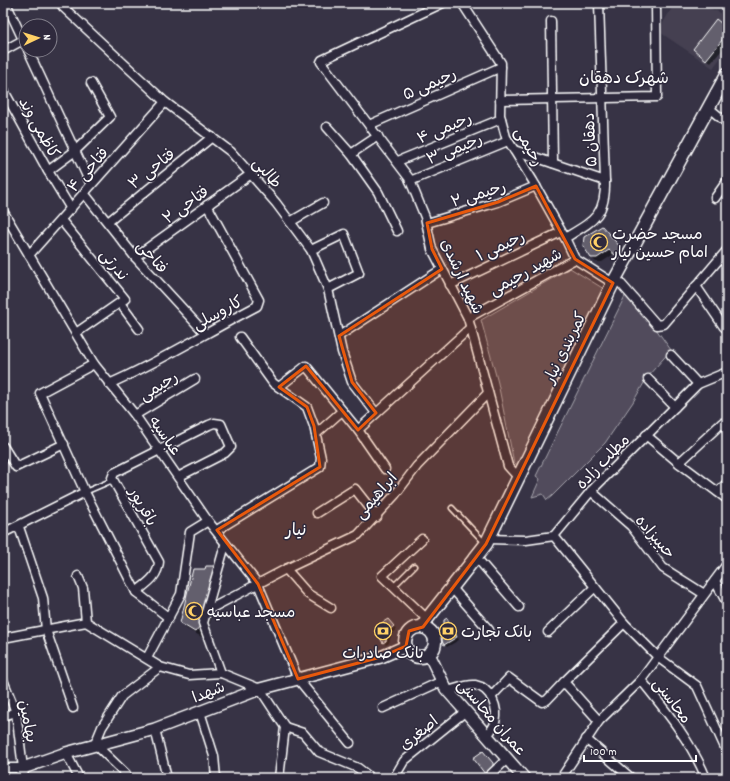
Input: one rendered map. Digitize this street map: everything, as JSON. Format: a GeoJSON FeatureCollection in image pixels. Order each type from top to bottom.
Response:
{"type":"FeatureCollection","features":[{"type":"Feature","properties":{"kind":"main road","name":"کمربندی نیار"},"geometry":{"type":"LineString","coordinates":[[425,623],[487,542],[615,281],[727,74]]}},
{"type":"Feature","properties":{"kind":"main road"},"geometry":{"type":"LineString","coordinates":[[425,623],[434,636],[435,646],[429,654],[425,656],[415,656],[406,646],[406,638],[409,631],[425,623]]}},
{"type":"Feature","properties":{"kind":"street"},"geometry":{"type":"LineString","coordinates":[[6,3],[18,30]]}},
{"type":"Feature","properties":{"kind":"street","name":"طالبی"},"geometry":{"type":"LineString","coordinates":[[62,3],[63,7],[165,102],[231,152],[290,222],[311,250],[328,289],[338,336],[352,382],[376,413]]}},
{"type":"Feature","properties":{"kind":"street","name":"شهید ارشدی"},"geometry":{"type":"LineString","coordinates":[[443,3],[322,60],[321,62],[398,161],[410,181],[427,223],[432,249],[468,318],[508,466],[518,477]]}},
{"type":"Feature","properties":{"kind":"street","name":"رحیمی"},"geometry":{"type":"LineString","coordinates":[[462,3],[501,63],[501,119],[508,142],[536,186],[575,259]]}},
{"type":"Feature","properties":{"kind":"street","name":"دهقان ۵"},"geometry":{"type":"LineString","coordinates":[[514,150],[605,181],[598,3]]}},
{"type":"Feature","properties":{"kind":"street"},"geometry":{"type":"LineString","coordinates":[[500,100],[657,97],[656,3]]}},
{"type":"Feature","properties":{"kind":"street"},"geometry":{"type":"LineString","coordinates":[[551,21],[553,163]]}},
{"type":"Feature","properties":{"kind":"street"},"geometry":{"type":"LineString","coordinates":[[3,51],[18,45]]}},
{"type":"Feature","properties":{"kind":"street"},"geometry":{"type":"LineString","coordinates":[[32,58],[91,185]]}},
{"type":"Feature","properties":{"kind":"street","name":"رحیمی ۵"},"geometry":{"type":"LineString","coordinates":[[369,125],[501,67]]}},
{"type":"Feature","properties":{"kind":"street","name":"کاظمی وند"},"geometry":{"type":"LineString","coordinates":[[3,89],[48,170],[75,151],[110,117],[91,83]]}},
{"type":"Feature","properties":{"kind":"street","name":"فتاحی ۴"},"geometry":{"type":"LineString","coordinates":[[30,255],[165,102]]}},
{"type":"Feature","properties":{"kind":"street"},"geometry":{"type":"LineString","coordinates":[[709,108],[727,123]]}},
{"type":"Feature","properties":{"kind":"street","name":"رحیمی ۴"},"geometry":{"type":"LineString","coordinates":[[398,161],[501,119]]}},
{"type":"Feature","properties":{"kind":"street"},"geometry":{"type":"LineString","coordinates":[[327,127],[351,154],[378,192],[397,231]]}},
{"type":"Feature","properties":{"kind":"street"},"geometry":{"type":"LineString","coordinates":[[351,154],[378,136]]}},
{"type":"Feature","properties":{"kind":"street","name":"فتاحی ۳"},"geometry":{"type":"LineString","coordinates":[[108,222],[212,137]]}},
{"type":"Feature","properties":{"kind":"street","name":"رحیمی ۳"},"geometry":{"type":"LineString","coordinates":[[410,181],[508,142]]}},
{"type":"Feature","properties":{"kind":"street"},"geometry":{"type":"LineString","coordinates":[[48,170],[71,209]]}},
{"type":"Feature","properties":{"kind":"street","name":"فتاحی ۲"},"geometry":{"type":"LineString","coordinates":[[135,257],[251,174]]}},
{"type":"Feature","properties":{"kind":"street","name":"رحیمی ۱"},"geometry":{"type":"LineString","coordinates":[[450,285],[584,227],[602,208],[605,197],[605,181]]}},
{"type":"Feature","properties":{"kind":"street"},"geometry":{"type":"LineString","coordinates":[[715,198],[727,181]]}},
{"type":"Feature","properties":{"kind":"street","name":"رحیمی ۲"},"geometry":{"type":"LineString","coordinates":[[427,223],[498,202],[536,186]]}},
{"type":"Feature","properties":{"kind":"street","name":"فتاحی"},"geometry":{"type":"LineString","coordinates":[[84,193],[135,257],[205,333]]}},
{"type":"Feature","properties":{"kind":"street"},"geometry":{"type":"LineString","coordinates":[[290,222],[323,203]]}},
{"type":"Feature","properties":{"kind":"street","name":"کاروسلی"},"geometry":{"type":"LineString","coordinates":[[109,384],[139,371],[205,333],[257,306],[259,300],[207,205]]}},
{"type":"Feature","properties":{"kind":"street","name":"عباسیه"},"geometry":{"type":"LineString","coordinates":[[3,211],[94,364],[135,415],[208,521],[217,530],[225,544],[258,584],[298,678],[350,743]]}},
{"type":"Feature","properties":{"kind":"street","name":"ندرتی"},"geometry":{"type":"LineString","coordinates":[[61,220],[124,298],[120,303],[76,333]]}},
{"type":"Feature","properties":{"kind":"street"},"geometry":{"type":"LineString","coordinates":[[311,250],[344,234],[359,273],[328,289]]}},
{"type":"Feature","properties":{"kind":"street"},"geometry":{"type":"LineString","coordinates":[[575,259],[615,281],[657,324],[664,324],[727,250]]}},
{"type":"Feature","properties":{"kind":"street","name":"شهید رحیمی"},"geometry":{"type":"LineString","coordinates":[[468,318],[575,259]]}},
{"type":"Feature","properties":{"kind":"street"},"geometry":{"type":"LineString","coordinates":[[338,336],[442,269]]}},
{"type":"Feature","properties":{"kind":"street"},"geometry":{"type":"LineString","coordinates":[[696,286],[724,326]]}},
{"type":"Feature","properties":{"kind":"street"},"geometry":{"type":"LineString","coordinates":[[120,303],[140,329]]}},
{"type":"Feature","properties":{"kind":"street"},"geometry":{"type":"LineString","coordinates":[[358,430],[470,328]]}},
{"type":"Feature","properties":{"kind":"street"},"geometry":{"type":"LineString","coordinates":[[217,530],[320,466],[321,458],[316,434],[307,408],[273,383],[240,337]]}},
{"type":"Feature","properties":{"kind":"street"},"geometry":{"type":"LineString","coordinates":[[671,355],[698,384]]}},
{"type":"Feature","properties":{"kind":"street"},"geometry":{"type":"LineString","coordinates":[[94,364],[40,394],[85,492],[136,592],[169,618]]}},
{"type":"Feature","properties":{"kind":"street"},"geometry":{"type":"LineString","coordinates":[[279,387],[306,366],[358,430],[385,469]]}},
{"type":"Feature","properties":{"kind":"street","name":"مطلب زاده"},"geometry":{"type":"LineString","coordinates":[[554,536],[591,492],[698,384],[727,372]]}},
{"type":"Feature","properties":{"kind":"street","name":"رحیمی"},"geometry":{"type":"LineString","coordinates":[[135,415],[195,379]]}},
{"type":"Feature","properties":{"kind":"street"},"geometry":{"type":"LineString","coordinates":[[648,379],[674,407]]}},
{"type":"Feature","properties":{"kind":"street","name":"ابراهیمی"},"geometry":{"type":"LineString","coordinates":[[208,610],[286,569],[358,535],[376,517],[417,466],[488,392]]}},
{"type":"Feature","properties":{"kind":"street"},"geometry":{"type":"LineString","coordinates":[[316,434],[342,411]]}},
{"type":"Feature","properties":{"kind":"street","name":"باقرپور"},"geometry":{"type":"LineString","coordinates":[[136,592],[155,576],[159,570],[159,562],[113,480],[114,472],[208,425],[214,423],[221,424],[231,447],[225,452],[178,477]]}},
{"type":"Feature","properties":{"kind":"street"},"geometry":{"type":"LineString","coordinates":[[679,463],[722,423],[727,429]]}},
{"type":"Feature","properties":{"kind":"street"},"geometry":{"type":"LineString","coordinates":[[646,435],[679,463],[727,499]]}},
{"type":"Feature","properties":{"kind":"street"},"geometry":{"type":"LineString","coordinates":[[3,446],[16,467],[64,444]]}},
{"type":"Feature","properties":{"kind":"street"},"geometry":{"type":"LineString","coordinates":[[718,492],[727,483]]}},
{"type":"Feature","properties":{"kind":"street"},"geometry":{"type":"LineString","coordinates":[[317,513],[355,489],[376,517]]}},
{"type":"Feature","properties":{"kind":"street"},"geometry":{"type":"LineString","coordinates":[[3,533],[85,492]]}},
{"type":"Feature","properties":{"kind":"street","name":"حبیبزاده"},"geometry":{"type":"LineString","coordinates":[[591,492],[631,526],[663,568],[704,594]]}},
{"type":"Feature","properties":{"kind":"street"},"geometry":{"type":"LineString","coordinates":[[147,658],[181,594],[190,532],[208,521]]}},
{"type":"Feature","properties":{"kind":"street"},"geometry":{"type":"LineString","coordinates":[[19,526],[43,598],[46,630],[73,708]]}},
{"type":"Feature","properties":{"kind":"street"},"geometry":{"type":"LineString","coordinates":[[487,542],[526,540],[554,536],[624,623],[659,658],[697,686],[727,752]]}},
{"type":"Feature","properties":{"kind":"street"},"geometry":{"type":"LineString","coordinates":[[422,539],[382,576],[425,623]]}},
{"type":"Feature","properties":{"kind":"street"},"geometry":{"type":"LineString","coordinates":[[221,674],[203,623],[208,610],[225,544]]}},
{"type":"Feature","properties":{"kind":"street"},"geometry":{"type":"LineString","coordinates":[[476,557],[519,607]]}},
{"type":"Feature","properties":{"kind":"street"},"geometry":{"type":"LineString","coordinates":[[561,778],[599,721],[641,680],[659,658],[727,564]]}},
{"type":"Feature","properties":{"kind":"street"},"geometry":{"type":"LineString","coordinates":[[286,569],[308,594],[331,608]]}},
{"type":"Feature","properties":{"kind":"street"},"geometry":{"type":"LineString","coordinates":[[78,576],[83,588],[86,622]]}},
{"type":"Feature","properties":{"kind":"street"},"geometry":{"type":"LineString","coordinates":[[714,581],[727,603]]}},
{"type":"Feature","properties":{"kind":"street"},"geometry":{"type":"LineString","coordinates":[[548,632],[595,586]]}},
{"type":"Feature","properties":{"kind":"street"},"geometry":{"type":"LineString","coordinates":[[452,588],[489,630]]}},
{"type":"Feature","properties":{"kind":"street"},"geometry":{"type":"LineString","coordinates":[[3,638],[86,622],[160,667],[189,675],[221,674],[260,689],[285,728],[279,778]]}},
{"type":"Feature","properties":{"kind":"street"},"geometry":{"type":"LineString","coordinates":[[491,697],[509,678],[542,702],[547,700],[624,623]]}},
{"type":"Feature","properties":{"kind":"street","name":"شهدا"},"geometry":{"type":"LineString","coordinates":[[3,768],[22,773],[66,753],[155,729],[260,689],[381,657],[406,646]]}},
{"type":"Feature","properties":{"kind":"street","name":"عمران محاسنی"},"geometry":{"type":"LineString","coordinates":[[429,654],[445,686],[524,778]]}},
{"type":"Feature","properties":{"kind":"street"},"geometry":{"type":"LineString","coordinates":[[126,774],[95,744],[102,727],[122,696],[160,667]]}},
{"type":"Feature","properties":{"kind":"street","name":"بهامین"},"geometry":{"type":"LineString","coordinates":[[3,680],[16,712],[22,773]]}},
{"type":"Feature","properties":{"kind":"street","name":"محاسنی"},"geometry":{"type":"LineString","coordinates":[[641,680],[686,740],[706,778]]}},
{"type":"Feature","properties":{"kind":"street"},"geometry":{"type":"LineString","coordinates":[[564,682],[599,721]]}},
{"type":"Feature","properties":{"kind":"street"},"geometry":{"type":"LineString","coordinates":[[383,708],[445,686],[474,685],[484,688],[491,697],[496,712],[495,723],[487,736]]}},
{"type":"Feature","properties":{"kind":"street","name":"اصغری"},"geometry":{"type":"LineString","coordinates":[[394,778],[404,761],[466,711]]}},
{"type":"Feature","properties":{"kind":"street"},"geometry":{"type":"LineString","coordinates":[[3,716],[16,712]]}},
{"type":"Feature","properties":{"kind":"street"},"geometry":{"type":"LineString","coordinates":[[200,712],[214,756],[216,778]]}},
{"type":"Feature","properties":{"kind":"street"},"geometry":{"type":"LineString","coordinates":[[285,728],[303,733],[320,752],[358,768],[367,775]]}},
{"type":"Feature","properties":{"kind":"street"},"geometry":{"type":"LineString","coordinates":[[155,729],[166,778]]}},
{"type":"Feature","properties":{"kind":"street"},"geometry":{"type":"LineString","coordinates":[[586,739],[631,778]]}},
{"type":"Feature","properties":{"kind":"street"},"geometry":{"type":"LineString","coordinates":[[66,753],[79,778]]}},
{"type":"Feature","properties":{"kind":"street"},"geometry":{"type":"LineString","coordinates":[[487,778],[507,759]]}},
{"type":"Feature","properties":{"kind":"lane"},"geometry":{"type":"LineString","coordinates":[[85,492],[113,480]]}},
{"type":"Feature","properties":{"kind":"lane"},"geometry":{"type":"LineString","coordinates":[[452,508],[487,542]]}},
{"type":"Feature","properties":{"kind":"lane"},"geometry":{"type":"LineString","coordinates":[[393,587],[414,566]]}},
{"type":"Feature","properties":{"kind":"highlighted area"},"geometry":{"type":"Polygon","coordinates":[[[536,186],[575,259],[613,283],[486,544],[423,627],[409,631],[406,646],[381,657],[298,679],[258,584],[217,530],[320,467],[314,426],[307,407],[279,387],[306,366],[358,430],[376,413],[352,382],[339,336],[442,269],[432,249],[427,223],[498,202],[536,186]]]}},
{"type":"Feature","properties":{"kind":"shaded area"},"geometry":{"type":"Polygon","coordinates":[[[675,3],[695,3],[719,12],[727,21],[727,49],[713,68],[658,31],[675,3]]]}},
{"type":"Feature","properties":{"kind":"shaded area"},"geometry":{"type":"Polygon","coordinates":[[[570,268],[604,289],[518,465],[514,463],[498,383],[481,320],[570,268]]]}},
{"type":"Feature","properties":{"kind":"shaded area"},"geometry":{"type":"Polygon","coordinates":[[[628,290],[671,350],[648,376],[633,402],[605,443],[547,500],[543,494],[532,497],[540,479],[536,476],[628,290]]]}},
{"type":"Feature","properties":{"kind":"building"},"geometry":{"type":"Polygon","coordinates":[[[716,19],[727,28],[727,34],[706,60],[693,49],[716,19]]]}},
{"type":"Feature","properties":{"kind":"building","name":"مسجد حضرت امام حسین نیار"},"geometry":{"type":"Polygon","coordinates":[[[602,226],[622,249],[615,255],[609,250],[597,258],[591,258],[583,246],[584,237],[602,226]]]}},
{"type":"Feature","properties":{"kind":"building","name":"مسجد عباسیه"},"geometry":{"type":"Polygon","coordinates":[[[206,566],[215,566],[201,625],[195,632],[180,623],[193,569],[205,569],[206,566]]]}},
{"type":"Feature","properties":{"kind":"building","name":"بانک تجارت"},"geometry":{"type":"Polygon","coordinates":[[[447,618],[457,637],[444,645],[442,641],[442,632],[444,630],[444,620],[447,618]]]}},
{"type":"Feature","properties":{"kind":"building","name":"بانک صادرات"},"geometry":{"type":"Polygon","coordinates":[[[388,619],[394,626],[389,630],[386,641],[383,643],[376,631],[381,626],[380,624],[388,619]]]}},
{"type":"Feature","properties":{"kind":"building"},"geometry":{"type":"Polygon","coordinates":[[[483,751],[493,763],[493,767],[485,774],[473,758],[483,751]]]}},
{"type":"Feature","properties":{"kind":"place","name":"مسجد حضرت امام حسین نیار"},"geometry":{"type":"Point","coordinates":[599,242]}},
{"type":"Feature","properties":{"kind":"place","name":"مسجد عباسیه"},"geometry":{"type":"Point","coordinates":[194,611]}},
{"type":"Feature","properties":{"kind":"place","name":"بانک صادرات"},"geometry":{"type":"Point","coordinates":[383,631]}},
{"type":"Feature","properties":{"kind":"place","name":"بانک تجارت"},"geometry":{"type":"Point","coordinates":[448,631]}},
{"type":"Feature","properties":{"kind":"district","name":"شهرک دهقان"},"geometry":{"type":"Point","coordinates":[624,77]}},
{"type":"Feature","properties":{"kind":"district","name":"نیار"},"geometry":{"type":"Point","coordinates":[296,529]}}]}
